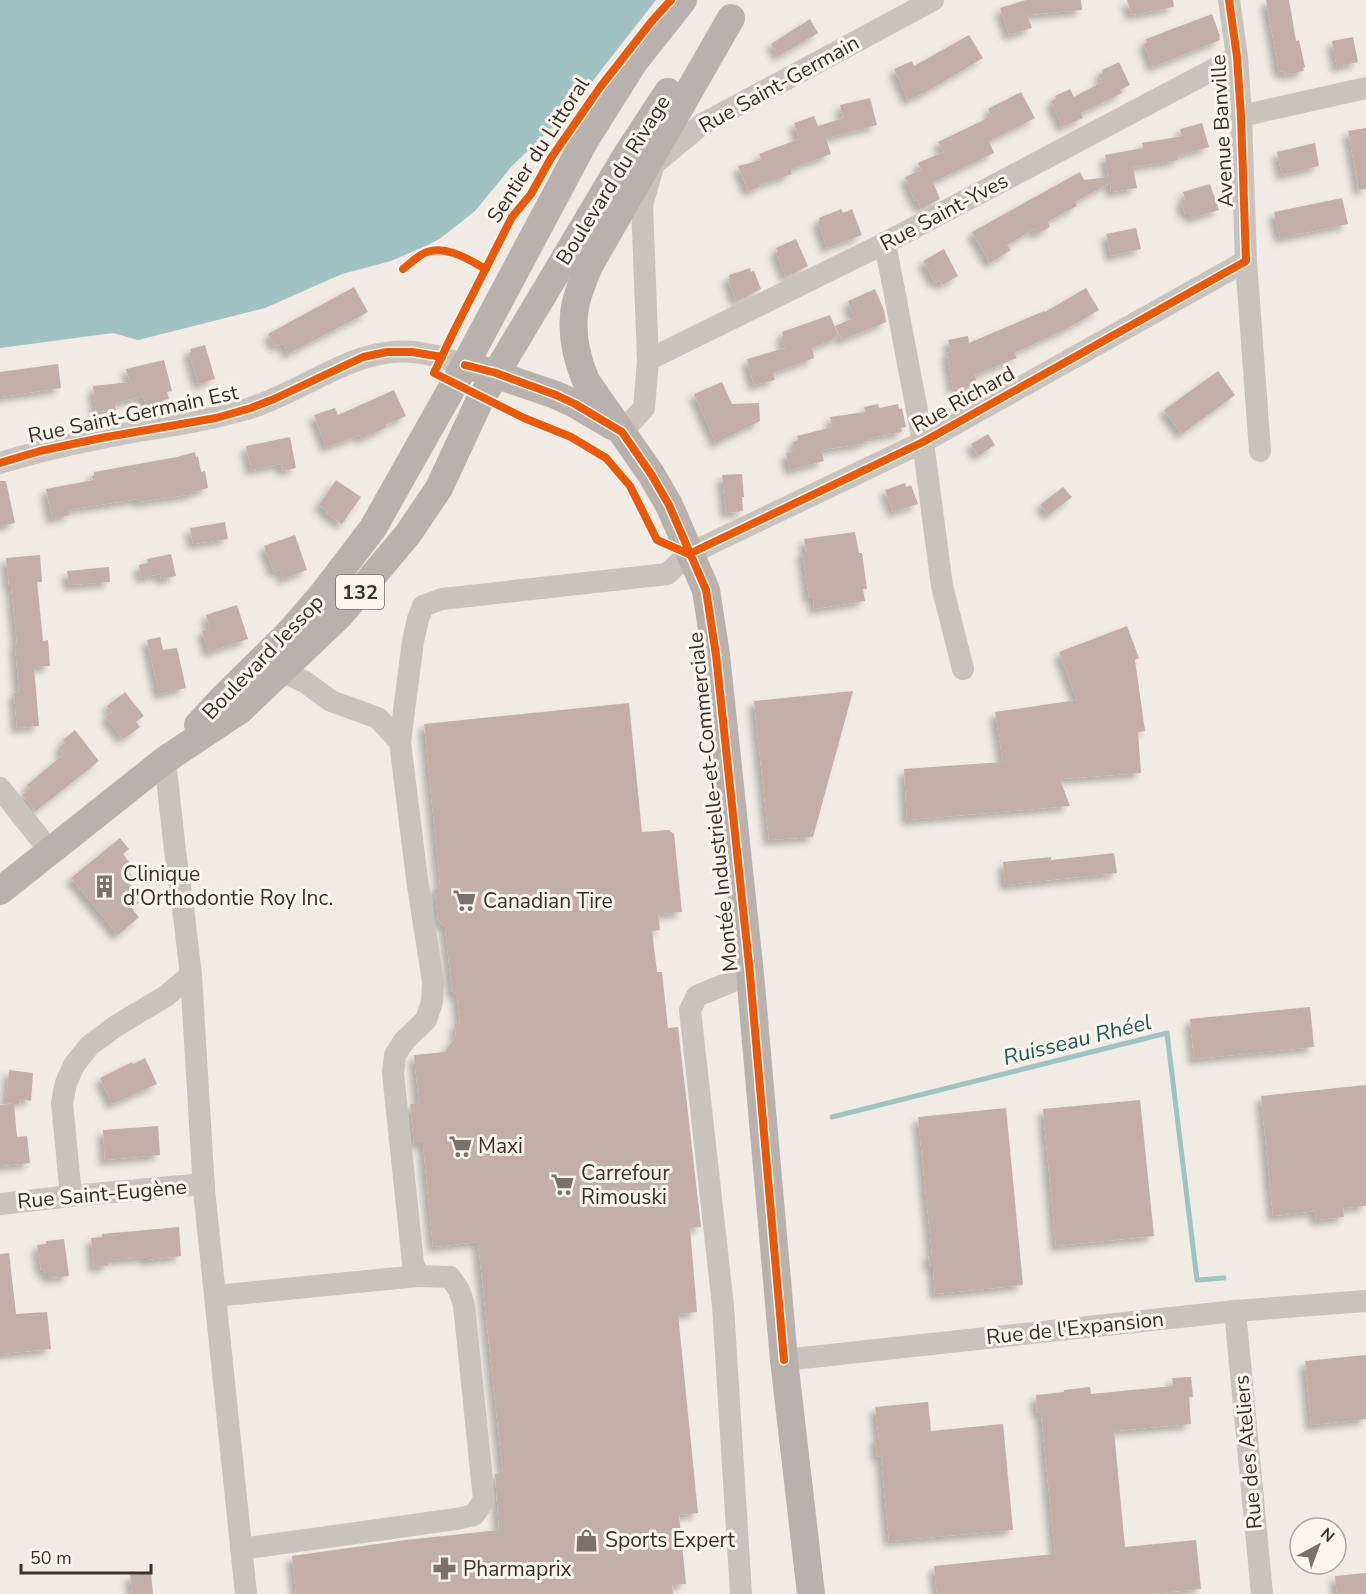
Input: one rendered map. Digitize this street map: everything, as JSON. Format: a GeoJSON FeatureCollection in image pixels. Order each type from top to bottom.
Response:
{"type":"FeatureCollection","features":[{"type":"Feature","properties":{"kind":"main road","name":"Boulevard du Rivage"},"geometry":{"type":"LineString","coordinates":[[465,365],[585,140],[634,62],[683,0]]}},
{"type":"Feature","properties":{"kind":"main road","name":"Boulevard du Rivage"},"geometry":{"type":"LineString","coordinates":[[496,373],[626,156],[668,92],[739,9]]}},
{"type":"Feature","properties":{"kind":"main road"},"geometry":{"type":"LineString","coordinates":[[622,432],[586,381],[579,364],[573,330],[576,304],[589,266],[739,9]]}},
{"type":"Feature","properties":{"kind":"main road","name":"Montée Industrielle-et-Commerciale"},"geometry":{"type":"LineString","coordinates":[[465,365],[496,373],[556,395],[622,432],[664,497],[706,590],[716,655],[750,974],[784,1360],[811,1594]]}},
{"type":"Feature","properties":{"kind":"main road","name":"Boulevard Jessop"},"geometry":{"type":"LineString","coordinates":[[165,760],[223,698],[288,634],[322,595],[373,528],[465,365]]}},
{"type":"Feature","properties":{"kind":"main road","name":"Boulevard Jessop"},"geometry":{"type":"LineString","coordinates":[[0,891],[165,760],[240,710],[340,615],[408,534],[439,488],[479,402],[496,373]]}},
{"type":"Feature","properties":{"kind":"street","name":"Rue Saint-Germain"},"geometry":{"type":"LineString","coordinates":[[622,432],[644,408],[648,360],[642,205],[654,164],[701,125],[933,0]]}},
{"type":"Feature","properties":{"kind":"street","name":"Avenue Banville"},"geometry":{"type":"LineString","coordinates":[[1229,0],[1237,57],[1246,261],[1260,451]]}},
{"type":"Feature","properties":{"kind":"street","name":"Rue Saint-Yves"},"geometry":{"type":"LineString","coordinates":[[648,360],[885,243],[1237,57]]}},
{"type":"Feature","properties":{"kind":"street"},"geometry":{"type":"LineString","coordinates":[[1241,116],[1366,88]]}},
{"type":"Feature","properties":{"kind":"street"},"geometry":{"type":"LineString","coordinates":[[885,243],[923,442],[942,586],[963,669]]}},
{"type":"Feature","properties":{"kind":"street","name":"Rue Richard"},"geometry":{"type":"LineString","coordinates":[[400,742],[413,641],[423,606],[442,599],[667,574],[689,554],[923,442],[1246,261]]}},
{"type":"Feature","properties":{"kind":"street","name":"Rue Saint-Germain Est"},"geometry":{"type":"LineString","coordinates":[[0,463],[40,451],[216,418],[251,408],[363,357],[387,352],[412,352],[442,357],[465,365]]}},
{"type":"Feature","properties":{"kind":"street"},"geometry":{"type":"LineString","coordinates":[[282,671],[305,682],[331,701],[378,718],[400,742],[417,879],[433,982],[432,1002],[426,1020],[404,1041],[395,1055],[393,1073],[413,1263],[418,1276]]}},
{"type":"Feature","properties":{"kind":"street"},"geometry":{"type":"LineString","coordinates":[[165,760],[190,975],[204,1184],[246,1594]]}},
{"type":"Feature","properties":{"kind":"street"},"geometry":{"type":"LineString","coordinates":[[0,788],[50,851]]}},
{"type":"Feature","properties":{"kind":"street"},"geometry":{"type":"LineString","coordinates":[[741,1594],[723,1306],[690,1010],[697,996],[750,974]]}},
{"type":"Feature","properties":{"kind":"street"},"geometry":{"type":"LineString","coordinates":[[71,1196],[62,1103],[66,1083],[74,1065],[89,1046],[116,1026],[166,996],[190,975]]}},
{"type":"Feature","properties":{"kind":"street","name":"Rue Saint-Eugène"},"geometry":{"type":"LineString","coordinates":[[0,1204],[204,1184]]}},
{"type":"Feature","properties":{"kind":"street"},"geometry":{"type":"LineString","coordinates":[[215,1296],[418,1276],[450,1277],[459,1290],[464,1305],[484,1500],[474,1515],[241,1549]]}},
{"type":"Feature","properties":{"kind":"street","name":"Rue de l'Expansion"},"geometry":{"type":"LineString","coordinates":[[784,1360],[1235,1311],[1366,1301]]}},
{"type":"Feature","properties":{"kind":"street","name":"Rue des Ateliers"},"geometry":{"type":"LineString","coordinates":[[1235,1311],[1262,1594]]}},
{"type":"Feature","properties":{"kind":"water"},"geometry":{"type":"Polygon","coordinates":[[[0,0],[656,0],[570,110],[512,166],[475,211],[430,244],[391,261],[342,274],[265,308],[138,340],[113,333],[0,348],[0,0]]]}},
{"type":"Feature","properties":{"kind":"building"},"geometry":{"type":"Polygon","coordinates":[[[1026,0],[1081,0],[1082,10],[1027,15],[1032,28],[1009,35],[1000,8],[1026,0]]]}},
{"type":"Feature","properties":{"kind":"building"},"geometry":{"type":"Polygon","coordinates":[[[1127,0],[1173,0],[1174,7],[1131,15],[1127,0]]]}},
{"type":"Feature","properties":{"kind":"building"},"geometry":{"type":"Polygon","coordinates":[[[1266,0],[1289,0],[1296,41],[1299,40],[1305,67],[1304,71],[1285,75],[1284,71],[1279,72],[1266,0]]]}},
{"type":"Feature","properties":{"kind":"building"},"geometry":{"type":"Polygon","coordinates":[[[1212,14],[1220,40],[1153,67],[1144,44],[1147,43],[1146,39],[1212,14]]]}},
{"type":"Feature","properties":{"kind":"building"},"geometry":{"type":"Polygon","coordinates":[[[810,19],[818,33],[779,56],[771,44],[810,19]]]}},
{"type":"Feature","properties":{"kind":"building"},"geometry":{"type":"Polygon","coordinates":[[[969,35],[983,58],[926,92],[908,100],[894,69],[912,61],[914,66],[969,35]]]}},
{"type":"Feature","properties":{"kind":"building"},"geometry":{"type":"Polygon","coordinates":[[[1353,37],[1358,62],[1337,67],[1332,41],[1353,37]]]}},
{"type":"Feature","properties":{"kind":"building"},"geometry":{"type":"Polygon","coordinates":[[[1119,62],[1130,85],[1120,90],[1122,93],[1081,113],[1083,118],[1062,127],[1051,101],[1056,99],[1055,96],[1070,89],[1074,97],[1102,82],[1099,75],[1103,73],[1102,70],[1119,62]]]}},
{"type":"Feature","properties":{"kind":"building"},"geometry":{"type":"Polygon","coordinates":[[[1021,92],[1035,118],[989,141],[994,153],[933,182],[940,199],[921,209],[905,177],[921,170],[918,163],[944,152],[938,142],[992,116],[988,109],[1021,92]]]}},
{"type":"Feature","properties":{"kind":"building"},"geometry":{"type":"Polygon","coordinates":[[[870,98],[877,125],[826,138],[831,154],[790,169],[792,174],[748,191],[738,166],[762,160],[759,154],[799,139],[794,123],[814,116],[818,126],[843,118],[840,105],[870,98]]]}},
{"type":"Feature","properties":{"kind":"building"},"geometry":{"type":"Polygon","coordinates":[[[1202,123],[1209,147],[1177,156],[1178,160],[1133,167],[1137,188],[1111,192],[1110,183],[1075,202],[1077,206],[1050,220],[1048,222],[1050,227],[1037,234],[1034,229],[1007,245],[1011,250],[990,263],[972,232],[1080,172],[1084,180],[1108,177],[1105,155],[1143,148],[1142,143],[1182,136],[1180,129],[1202,123]]]}},
{"type":"Feature","properties":{"kind":"building"},"geometry":{"type":"Polygon","coordinates":[[[1366,128],[1366,189],[1359,190],[1348,131],[1366,128]]]}},
{"type":"Feature","properties":{"kind":"building"},"geometry":{"type":"Polygon","coordinates":[[[1315,143],[1319,166],[1282,175],[1277,152],[1315,143]]]}},
{"type":"Feature","properties":{"kind":"building"},"geometry":{"type":"Polygon","coordinates":[[[1210,184],[1219,210],[1191,218],[1189,212],[1185,214],[1181,201],[1185,199],[1183,192],[1210,184]]]}},
{"type":"Feature","properties":{"kind":"building"},"geometry":{"type":"Polygon","coordinates":[[[1342,198],[1348,224],[1280,238],[1274,212],[1342,198]]]}},
{"type":"Feature","properties":{"kind":"building"},"geometry":{"type":"Polygon","coordinates":[[[841,209],[843,213],[852,209],[862,235],[827,248],[818,222],[819,218],[841,209]]]}},
{"type":"Feature","properties":{"kind":"building"},"geometry":{"type":"Polygon","coordinates":[[[1136,228],[1141,249],[1111,256],[1106,234],[1136,228]]]}},
{"type":"Feature","properties":{"kind":"building"},"geometry":{"type":"Polygon","coordinates":[[[796,239],[808,266],[786,277],[776,248],[796,239]]]}},
{"type":"Feature","properties":{"kind":"building"},"geometry":{"type":"Polygon","coordinates":[[[944,249],[958,276],[942,285],[940,280],[935,283],[923,261],[944,249]]]}},
{"type":"Feature","properties":{"kind":"building"},"geometry":{"type":"Polygon","coordinates":[[[750,268],[751,272],[754,271],[761,289],[736,302],[728,279],[730,279],[729,275],[750,268]]]}},
{"type":"Feature","properties":{"kind":"building"},"geometry":{"type":"Polygon","coordinates":[[[354,287],[368,312],[288,354],[284,344],[275,346],[268,334],[354,287]]]}},
{"type":"Feature","properties":{"kind":"building"},"geometry":{"type":"Polygon","coordinates":[[[1086,288],[1099,310],[1066,329],[1014,353],[1017,358],[975,375],[977,385],[953,389],[947,353],[951,352],[948,340],[968,336],[969,343],[1045,312],[1086,288]]]}},
{"type":"Feature","properties":{"kind":"building"},"geometry":{"type":"Polygon","coordinates":[[[875,289],[884,310],[886,322],[842,340],[835,326],[854,318],[848,301],[875,289]]]}},
{"type":"Feature","properties":{"kind":"building"},"geometry":{"type":"Polygon","coordinates":[[[830,315],[839,337],[812,348],[814,358],[773,373],[775,380],[754,385],[747,359],[785,348],[781,337],[782,332],[830,315]]]}},
{"type":"Feature","properties":{"kind":"building"},"geometry":{"type":"Polygon","coordinates":[[[205,345],[215,379],[198,384],[189,353],[190,349],[205,345]]]}},
{"type":"Feature","properties":{"kind":"building"},"geometry":{"type":"Polygon","coordinates":[[[164,360],[172,391],[167,392],[169,399],[164,400],[165,405],[151,409],[150,404],[146,405],[143,396],[115,403],[116,410],[96,412],[93,386],[130,382],[126,369],[164,360]]]}},
{"type":"Feature","properties":{"kind":"building"},"geometry":{"type":"Polygon","coordinates":[[[58,364],[61,388],[0,397],[0,372],[58,364]]]}},
{"type":"Feature","properties":{"kind":"building"},"geometry":{"type":"Polygon","coordinates":[[[1218,371],[1235,395],[1182,434],[1164,410],[1218,371]]]}},
{"type":"Feature","properties":{"kind":"building"},"geometry":{"type":"Polygon","coordinates":[[[722,382],[732,404],[759,403],[760,421],[716,443],[694,394],[722,382]]]}},
{"type":"Feature","properties":{"kind":"building"},"geometry":{"type":"Polygon","coordinates":[[[394,390],[406,416],[361,439],[360,435],[326,447],[314,415],[335,408],[338,415],[394,390]]]}},
{"type":"Feature","properties":{"kind":"building"},"geometry":{"type":"Polygon","coordinates":[[[878,404],[879,408],[898,404],[899,409],[902,408],[906,427],[901,428],[902,432],[869,438],[870,441],[862,442],[862,444],[821,450],[824,461],[790,470],[786,453],[795,451],[793,442],[798,440],[797,436],[832,427],[830,417],[865,412],[864,407],[878,404]]]}},
{"type":"Feature","properties":{"kind":"building"},"geometry":{"type":"Polygon","coordinates":[[[988,434],[995,445],[978,456],[971,444],[988,434]]]}},
{"type":"Feature","properties":{"kind":"building"},"geometry":{"type":"Polygon","coordinates":[[[290,437],[296,468],[283,471],[281,464],[251,470],[246,446],[290,437]]]}},
{"type":"Feature","properties":{"kind":"building"},"geometry":{"type":"Polygon","coordinates":[[[195,452],[201,472],[205,471],[208,488],[194,492],[194,494],[138,502],[138,499],[73,509],[69,511],[70,515],[52,519],[46,489],[93,480],[94,472],[195,452]]]}},
{"type":"Feature","properties":{"kind":"building"},"geometry":{"type":"Polygon","coordinates":[[[742,474],[743,511],[726,513],[722,475],[742,474]]]}},
{"type":"Feature","properties":{"kind":"building"},"geometry":{"type":"Polygon","coordinates":[[[336,480],[361,497],[342,524],[319,505],[336,480]]]}},
{"type":"Feature","properties":{"kind":"building"},"geometry":{"type":"Polygon","coordinates":[[[0,481],[6,481],[15,523],[0,526],[0,481]]]}},
{"type":"Feature","properties":{"kind":"building"},"geometry":{"type":"Polygon","coordinates":[[[905,483],[906,487],[911,485],[918,504],[893,512],[885,490],[905,483]]]}},
{"type":"Feature","properties":{"kind":"building"},"geometry":{"type":"Polygon","coordinates":[[[1063,487],[1072,497],[1049,515],[1040,505],[1063,487]]]}},
{"type":"Feature","properties":{"kind":"building"},"geometry":{"type":"Polygon","coordinates":[[[225,522],[228,539],[193,544],[190,528],[225,522]]]}},
{"type":"Feature","properties":{"kind":"building"},"geometry":{"type":"Polygon","coordinates":[[[855,532],[859,553],[862,553],[867,589],[863,589],[865,601],[814,609],[813,597],[809,598],[802,551],[806,551],[804,539],[855,532]]]}},
{"type":"Feature","properties":{"kind":"building"},"geometry":{"type":"Polygon","coordinates":[[[295,535],[307,570],[283,579],[280,570],[274,572],[264,546],[295,535]]]}},
{"type":"Feature","properties":{"kind":"building"},"geometry":{"type":"Polygon","coordinates":[[[171,554],[176,576],[161,579],[160,574],[141,578],[139,565],[148,563],[147,559],[171,554]]]}},
{"type":"Feature","properties":{"kind":"building"},"geometry":{"type":"Polygon","coordinates":[[[40,555],[42,582],[37,582],[43,641],[48,640],[50,666],[34,667],[39,726],[17,728],[14,693],[19,692],[15,644],[17,643],[6,558],[40,555]]]}},
{"type":"Feature","properties":{"kind":"building"},"geometry":{"type":"Polygon","coordinates":[[[109,567],[110,582],[69,585],[67,571],[109,567]]]}},
{"type":"Feature","properties":{"kind":"building"},"geometry":{"type":"Polygon","coordinates":[[[237,605],[248,639],[209,652],[202,631],[210,628],[206,615],[237,605]]]}},
{"type":"Feature","properties":{"kind":"building"},"geometry":{"type":"Polygon","coordinates":[[[1127,626],[1139,658],[1135,660],[1145,731],[1138,732],[1141,773],[1060,779],[1070,806],[907,820],[904,769],[1003,762],[995,712],[1077,700],[1059,652],[1127,626]]]}},
{"type":"Feature","properties":{"kind":"building"},"geometry":{"type":"Polygon","coordinates":[[[160,637],[163,650],[177,648],[186,688],[159,694],[147,640],[160,637]]]}},
{"type":"Feature","properties":{"kind":"building"},"geometry":{"type":"Polygon","coordinates":[[[853,691],[813,837],[769,840],[754,701],[853,691]]]}},
{"type":"Feature","properties":{"kind":"building"},"geometry":{"type":"Polygon","coordinates":[[[125,692],[144,716],[136,722],[140,727],[123,739],[106,717],[112,712],[107,706],[125,692]]]}},
{"type":"Feature","properties":{"kind":"building","name":"Carrefour Rimouski"},"geometry":{"type":"Polygon","coordinates":[[[629,703],[642,832],[669,830],[674,834],[682,912],[658,914],[660,930],[652,931],[657,972],[662,972],[668,1028],[678,1027],[701,1227],[690,1228],[697,1312],[678,1314],[698,1513],[679,1515],[686,1584],[672,1585],[673,1594],[296,1594],[292,1556],[499,1530],[495,1474],[503,1474],[478,1242],[433,1247],[423,1143],[414,1143],[410,1104],[419,1103],[414,1055],[445,1052],[456,1036],[455,1024],[460,1024],[457,995],[452,991],[445,927],[438,921],[435,890],[440,883],[424,724],[629,703]]]}},
{"type":"Feature","properties":{"kind":"building"},"geometry":{"type":"Polygon","coordinates":[[[75,730],[99,761],[36,811],[22,795],[30,789],[27,785],[64,754],[59,748],[65,743],[63,740],[75,730]]]}},
{"type":"Feature","properties":{"kind":"building","name":"Clinique d'Orthodontie Roy Inc."},"geometry":{"type":"Polygon","coordinates":[[[120,838],[129,849],[123,854],[130,863],[125,868],[133,877],[127,881],[135,890],[131,893],[139,903],[132,909],[139,917],[118,935],[71,878],[120,838]]]}},
{"type":"Feature","properties":{"kind":"building"},"geometry":{"type":"Polygon","coordinates":[[[1114,853],[1117,873],[1005,885],[1003,862],[1051,857],[1051,860],[1114,853]]]}},
{"type":"Feature","properties":{"kind":"building"},"geometry":{"type":"Polygon","coordinates":[[[1310,1007],[1314,1047],[1194,1059],[1190,1019],[1310,1007]]]}},
{"type":"Feature","properties":{"kind":"building"},"geometry":{"type":"Polygon","coordinates":[[[145,1058],[157,1084],[112,1104],[100,1078],[145,1058]]]}},
{"type":"Feature","properties":{"kind":"building"},"geometry":{"type":"Polygon","coordinates":[[[9,1070],[33,1073],[31,1101],[20,1099],[19,1104],[14,1104],[17,1137],[27,1136],[30,1163],[0,1166],[0,1105],[13,1104],[6,1103],[9,1070]]]}},
{"type":"Feature","properties":{"kind":"building"},"geometry":{"type":"Polygon","coordinates":[[[1366,1085],[1366,1206],[1343,1208],[1344,1217],[1316,1220],[1315,1211],[1273,1216],[1261,1096],[1366,1085]]]}},
{"type":"Feature","properties":{"kind":"building"},"geometry":{"type":"Polygon","coordinates":[[[1140,1100],[1154,1236],[1056,1246],[1043,1109],[1140,1100]]]}},
{"type":"Feature","properties":{"kind":"building"},"geometry":{"type":"Polygon","coordinates":[[[1006,1108],[1023,1285],[935,1294],[933,1267],[930,1267],[928,1254],[932,1254],[918,1117],[1006,1108]]]}},
{"type":"Feature","properties":{"kind":"building"},"geometry":{"type":"Polygon","coordinates":[[[158,1126],[160,1155],[105,1160],[103,1130],[158,1126]]]}},
{"type":"Feature","properties":{"kind":"building"},"geometry":{"type":"Polygon","coordinates":[[[179,1227],[181,1256],[146,1260],[146,1257],[108,1260],[108,1266],[94,1267],[91,1238],[102,1237],[102,1234],[179,1227]]]}},
{"type":"Feature","properties":{"kind":"building"},"geometry":{"type":"Polygon","coordinates":[[[64,1239],[69,1276],[48,1278],[48,1273],[45,1273],[44,1269],[41,1270],[37,1245],[46,1244],[46,1241],[64,1239]]]}},
{"type":"Feature","properties":{"kind":"building"},"geometry":{"type":"Polygon","coordinates":[[[9,1253],[16,1314],[47,1312],[51,1349],[0,1354],[0,1254],[9,1253]]]}},
{"type":"Feature","properties":{"kind":"building"},"geometry":{"type":"Polygon","coordinates":[[[1366,1355],[1366,1419],[1311,1425],[1305,1361],[1366,1355]]]}},
{"type":"Feature","properties":{"kind":"building"},"geometry":{"type":"Polygon","coordinates":[[[1191,1377],[1193,1397],[1189,1397],[1191,1424],[1114,1431],[1125,1547],[1196,1540],[1201,1589],[1150,1594],[937,1594],[934,1566],[1055,1554],[1041,1412],[1037,1413],[1036,1395],[1090,1387],[1091,1394],[1173,1386],[1172,1378],[1191,1377]]]}},
{"type":"Feature","properties":{"kind":"building"},"geometry":{"type":"Polygon","coordinates":[[[928,1402],[931,1431],[1003,1424],[1013,1530],[889,1541],[881,1456],[877,1457],[875,1438],[879,1438],[875,1407],[928,1402]]]}},
{"type":"Feature","properties":{"kind":"building"},"geometry":{"type":"Polygon","coordinates":[[[151,1573],[153,1594],[132,1594],[130,1575],[151,1573]]]}},
{"type":"Feature","properties":{"kind":"building"},"geometry":{"type":"Polygon","coordinates":[[[1366,1573],[1366,1594],[1337,1594],[1335,1576],[1366,1573]]]}},
{"type":"Feature","properties":{"kind":"waterway","name":"Ruisseau Rhéel"},"geometry":{"type":"LineString","coordinates":[[832,1117],[1167,1033],[1197,1280],[1224,1278]]}},
{"type":"Feature","properties":{"kind":"cycle path","name":"Sentier du Littoral"},"geometry":{"type":"LineString","coordinates":[[671,0],[601,86],[551,158],[531,194],[512,217],[434,373],[524,418],[571,437],[606,458],[630,486],[657,540],[689,554],[923,442],[1246,261],[1241,116],[1237,57],[1229,0]]}},
{"type":"Feature","properties":{"kind":"cycle path"},"geometry":{"type":"LineString","coordinates":[[403,269],[421,255],[435,250],[458,254],[486,269]]}},
{"type":"Feature","properties":{"kind":"cycle path"},"geometry":{"type":"LineString","coordinates":[[0,463],[40,451],[216,418],[251,408],[363,357],[387,352],[412,352],[442,357]]}},
{"type":"Feature","properties":{"kind":"cycle path"},"geometry":{"type":"LineString","coordinates":[[465,365],[496,373],[556,395],[622,432],[669,505],[706,590],[716,655],[750,974],[784,1360]]}},
{"type":"Feature","properties":{"kind":"place","name":"Clinique d'Orthodontie Roy Inc."},"geometry":{"type":"Point","coordinates":[105,886]}},
{"type":"Feature","properties":{"kind":"place","name":"Canadian Tire"},"geometry":{"type":"Point","coordinates":[465,901]}},
{"type":"Feature","properties":{"kind":"place","name":"Maxi"},"geometry":{"type":"Point","coordinates":[460,1146]}},
{"type":"Feature","properties":{"kind":"place","name":"Carrefour Rimouski"},"geometry":{"type":"Point","coordinates":[563,1185]}},
{"type":"Feature","properties":{"kind":"place","name":"Sports Expert"},"geometry":{"type":"Point","coordinates":[587,1540]}},
{"type":"Feature","properties":{"kind":"place","name":"Pharmaprix"},"geometry":{"type":"Point","coordinates":[445,1569]}}]}
